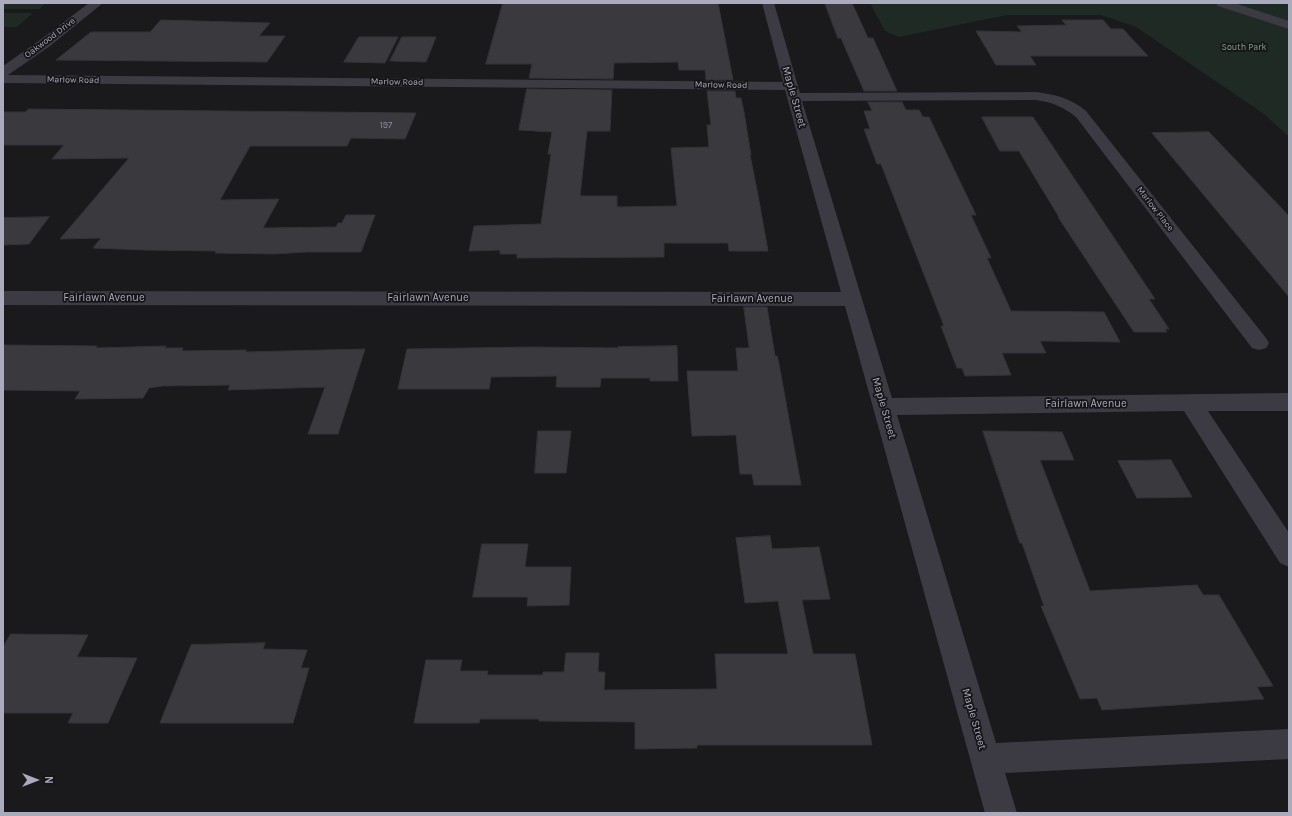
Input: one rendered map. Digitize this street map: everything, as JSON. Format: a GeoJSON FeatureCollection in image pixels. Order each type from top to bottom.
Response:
{"type":"FeatureCollection","features":[{"type":"Feature","properties":{"kind":"street","name":"Oakwood Drive"},"geometry":{"type":"LineString","coordinates":[[3,72],[45,43],[96,3]]}},
{"type":"Feature","properties":{"kind":"street","name":"Maple Street"},"geometry":{"type":"LineString","coordinates":[[768,3],[792,91],[1001,813]]}},
{"type":"Feature","properties":{"kind":"street"},"geometry":{"type":"LineString","coordinates":[[1222,3],[1289,26]]}},
{"type":"Feature","properties":{"kind":"street","name":"Marlow Road"},"geometry":{"type":"LineString","coordinates":[[3,79],[1036,96]]}},
{"type":"Feature","properties":{"kind":"street","name":"Marlow Place"},"geometry":{"type":"LineString","coordinates":[[1036,96],[1059,101],[1072,107],[1081,114],[1259,343]]}},
{"type":"Feature","properties":{"kind":"street","name":"Fairlawn Avenue"},"geometry":{"type":"LineString","coordinates":[[3,298],[852,299]]}},
{"type":"Feature","properties":{"kind":"street","name":"Fairlawn Avenue"},"geometry":{"type":"LineString","coordinates":[[884,407],[1289,402]]}},
{"type":"Feature","properties":{"kind":"street"},"geometry":{"type":"LineString","coordinates":[[1191,404],[1289,556]]}},
{"type":"Feature","properties":{"kind":"street"},"geometry":{"type":"LineString","coordinates":[[985,759],[1289,744]]}},
{"type":"Feature","properties":{"kind":"green space"},"geometry":{"type":"Polygon","coordinates":[[[3,3],[46,3],[39,9],[3,9],[3,3]]]}},
{"type":"Feature","properties":{"kind":"green space","name":"South Park"},"geometry":{"type":"Polygon","coordinates":[[[870,3],[1289,3],[1289,137],[1264,114],[1136,27],[1101,15],[1007,15],[899,37],[885,31],[870,3]]]}},
{"type":"Feature","properties":{"kind":"green space"},"geometry":{"type":"Polygon","coordinates":[[[3,13],[33,13],[17,27],[3,27],[3,13]]]}},
{"type":"Feature","properties":{"kind":"building"},"geometry":{"type":"Polygon","coordinates":[[[503,3],[718,3],[733,80],[706,80],[705,70],[679,70],[678,62],[614,63],[613,79],[529,78],[532,64],[486,64],[503,3]]]}},
{"type":"Feature","properties":{"kind":"building"},"geometry":{"type":"Polygon","coordinates":[[[825,3],[852,3],[868,38],[873,38],[897,91],[864,91],[841,38],[838,38],[825,3]]]}},
{"type":"Feature","properties":{"kind":"building"},"geometry":{"type":"Polygon","coordinates":[[[161,20],[270,23],[259,36],[285,36],[267,62],[56,60],[91,32],[150,32],[161,20]]]}},
{"type":"Feature","properties":{"kind":"building"},"geometry":{"type":"Polygon","coordinates":[[[1062,20],[1103,20],[1111,29],[1123,29],[1148,56],[1030,56],[1036,65],[996,65],[976,31],[1022,32],[1017,26],[1066,25],[1062,20]]]}},
{"type":"Feature","properties":{"kind":"building"},"geometry":{"type":"Polygon","coordinates":[[[359,37],[398,37],[385,63],[344,62],[359,37]]]}},
{"type":"Feature","properties":{"kind":"building"},"geometry":{"type":"Polygon","coordinates":[[[402,37],[436,37],[426,62],[390,61],[402,37]]]}},
{"type":"Feature","properties":{"kind":"building"},"geometry":{"type":"Polygon","coordinates":[[[527,89],[612,90],[610,131],[587,131],[580,196],[617,196],[617,207],[677,206],[671,148],[709,147],[707,125],[711,125],[707,91],[735,91],[736,98],[741,98],[744,112],[750,155],[768,251],[729,251],[728,243],[664,243],[664,257],[517,258],[517,254],[500,254],[500,250],[469,251],[474,226],[541,224],[551,154],[548,154],[552,132],[519,130],[527,89]]]}},
{"type":"Feature","properties":{"kind":"building"},"geometry":{"type":"Polygon","coordinates":[[[868,102],[902,102],[906,110],[919,110],[923,117],[929,117],[976,215],[971,215],[991,258],[987,258],[1011,311],[1104,312],[1120,342],[1040,341],[1046,353],[1002,353],[1011,375],[965,376],[962,368],[957,368],[941,326],[944,326],[881,164],[877,164],[864,129],[870,129],[864,111],[872,111],[868,102]]]}},
{"type":"Feature","properties":{"kind":"building"},"geometry":{"type":"Polygon","coordinates":[[[29,109],[416,113],[405,139],[351,138],[347,146],[250,146],[220,200],[279,199],[263,228],[336,227],[338,223],[342,223],[346,215],[375,215],[361,252],[306,252],[274,254],[93,248],[101,238],[60,239],[129,158],[52,159],[64,145],[3,145],[3,112],[25,112],[29,109]]]}},
{"type":"Feature","properties":{"kind":"building"},"geometry":{"type":"Polygon","coordinates":[[[982,117],[1033,117],[1155,299],[1149,299],[1169,329],[1165,329],[1167,332],[1134,332],[1058,217],[1019,151],[1000,151],[982,117]]]}},
{"type":"Feature","properties":{"kind":"building"},"geometry":{"type":"Polygon","coordinates":[[[1209,132],[1289,216],[1289,297],[1152,133],[1209,132]]]}},
{"type":"Feature","properties":{"kind":"building"},"geometry":{"type":"Polygon","coordinates":[[[49,217],[29,244],[3,245],[3,218],[49,217]]]}},
{"type":"Feature","properties":{"kind":"building"},"geometry":{"type":"Polygon","coordinates":[[[744,307],[767,307],[775,356],[777,356],[779,364],[801,485],[754,485],[752,474],[740,474],[736,435],[692,436],[687,371],[738,371],[736,348],[749,348],[744,307]]]}},
{"type":"Feature","properties":{"kind":"building"},"geometry":{"type":"Polygon","coordinates":[[[3,345],[97,346],[96,348],[166,346],[165,348],[183,348],[182,351],[246,350],[246,352],[365,349],[338,434],[308,434],[325,387],[228,390],[230,385],[162,386],[149,388],[143,398],[75,399],[80,391],[3,390],[3,345]]]}},
{"type":"Feature","properties":{"kind":"building"},"geometry":{"type":"Polygon","coordinates":[[[677,346],[678,381],[650,381],[650,378],[601,378],[600,387],[556,387],[557,376],[491,377],[489,389],[398,389],[407,349],[530,347],[618,348],[677,346]]]}},
{"type":"Feature","properties":{"kind":"building"},"geometry":{"type":"Polygon","coordinates":[[[538,431],[571,431],[566,473],[535,473],[538,431]]]}},
{"type":"Feature","properties":{"kind":"building"},"geometry":{"type":"Polygon","coordinates":[[[983,431],[1062,432],[1074,460],[1040,460],[1090,591],[1197,585],[1203,595],[1219,595],[1273,686],[1257,687],[1264,699],[1102,710],[1097,698],[1080,699],[1041,606],[1044,606],[1022,543],[1020,543],[983,431]]]}},
{"type":"Feature","properties":{"kind":"building"},"geometry":{"type":"Polygon","coordinates":[[[1171,460],[1192,497],[1137,498],[1118,461],[1171,460]]]}},
{"type":"Feature","properties":{"kind":"building"},"geometry":{"type":"Polygon","coordinates":[[[770,536],[772,549],[819,547],[830,599],[802,600],[813,654],[855,654],[872,745],[697,745],[697,748],[635,749],[635,722],[480,719],[479,723],[414,723],[426,660],[462,660],[460,671],[488,671],[487,675],[543,675],[543,672],[564,672],[566,653],[599,653],[598,672],[605,672],[604,690],[717,689],[715,654],[788,654],[778,601],[745,603],[736,538],[770,536]]]}},
{"type":"Feature","properties":{"kind":"building"},"geometry":{"type":"Polygon","coordinates":[[[482,544],[528,544],[525,567],[571,567],[569,605],[527,606],[528,597],[473,597],[482,544]]]}},
{"type":"Feature","properties":{"kind":"building"},"geometry":{"type":"Polygon","coordinates":[[[11,634],[88,635],[77,657],[137,658],[108,723],[68,723],[73,713],[3,713],[3,647],[11,634]]]}},
{"type":"Feature","properties":{"kind":"building"},"geometry":{"type":"Polygon","coordinates":[[[265,643],[263,649],[307,650],[301,668],[309,668],[293,723],[160,723],[191,645],[265,643]]]}}]}
